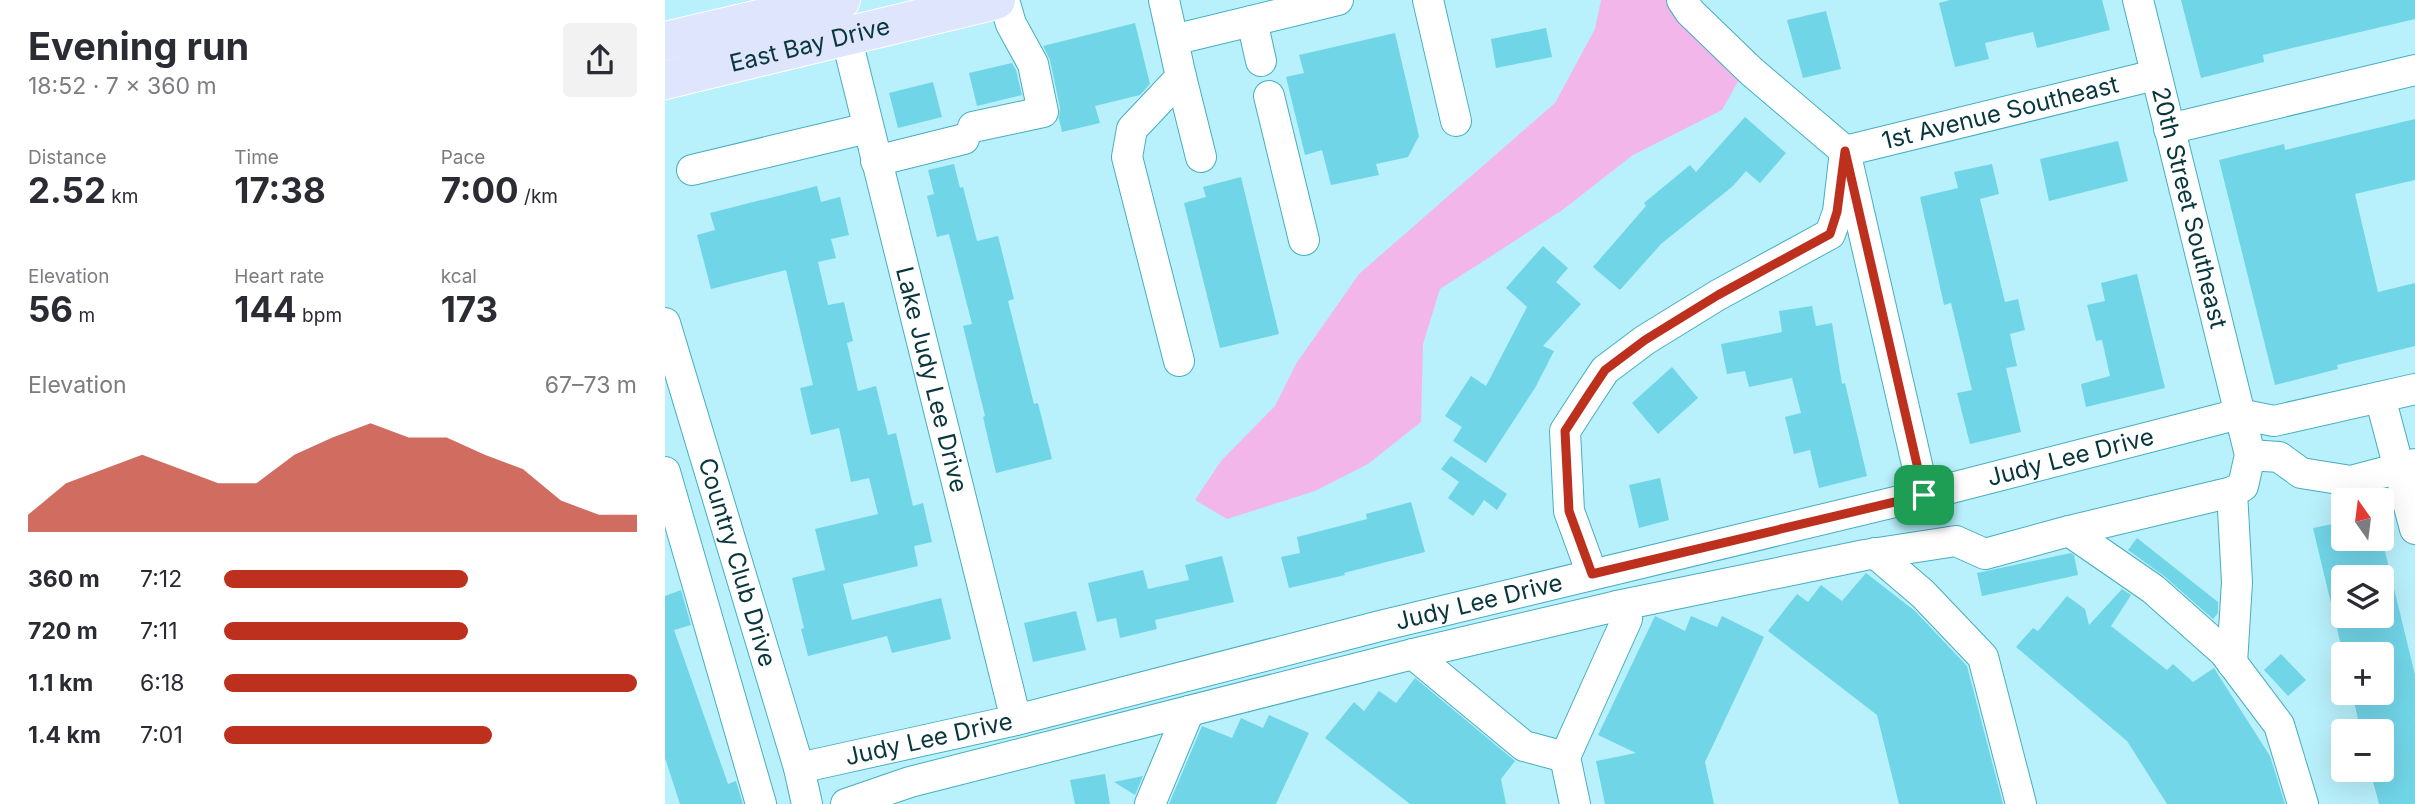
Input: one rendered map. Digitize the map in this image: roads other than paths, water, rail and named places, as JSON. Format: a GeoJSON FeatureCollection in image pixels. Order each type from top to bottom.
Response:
{"type":"FeatureCollection","features":[{"type":"Feature","properties":{"kind":"main road"},"geometry":{"type":"LineString","coordinates":[[665,17],[736,0]]}},
{"type":"Feature","properties":{"kind":"main road","name":"East Bay Drive"},"geometry":{"type":"LineString","coordinates":[[665,80],[843,18],[996,0]]}},
{"type":"Feature","properties":{"kind":"main road"},"geometry":{"type":"LineString","coordinates":[[665,41],[843,18]]}},
{"type":"Feature","properties":{"kind":"street"},"geometry":{"type":"LineString","coordinates":[[876,160],[1043,112],[1033,64],[1010,24],[1004,0]]}},
{"type":"Feature","properties":{"kind":"street"},"geometry":{"type":"LineString","coordinates":[[1164,0],[1201,157]]}},
{"type":"Feature","properties":{"kind":"street"},"geometry":{"type":"LineString","coordinates":[[1427,0],[1456,121]]}},
{"type":"Feature","properties":{"kind":"street"},"geometry":{"type":"LineString","coordinates":[[1682,0],[1690,12],[1751,71],[1845,151],[1924,495]]}},
{"type":"Feature","properties":{"kind":"street","name":"20th Street Southeast"},"geometry":{"type":"LineString","coordinates":[[2138,0],[2250,455]]}},
{"type":"Feature","properties":{"kind":"street"},"geometry":{"type":"LineString","coordinates":[[1173,40],[1333,1]]}},
{"type":"Feature","properties":{"kind":"street","name":"Lake Judy Lee Drive"},"geometry":{"type":"LineString","coordinates":[[843,18],[1016,720]]}},
{"type":"Feature","properties":{"kind":"street"},"geometry":{"type":"LineString","coordinates":[[1252,21],[1261,61]]}},
{"type":"Feature","properties":{"kind":"street"},"geometry":{"type":"LineString","coordinates":[[2169,129],[2415,70]]}},
{"type":"Feature","properties":{"kind":"street","name":"1st Avenue Southeast"},"geometry":{"type":"LineString","coordinates":[[1845,151],[2155,75]]}},
{"type":"Feature","properties":{"kind":"street"},"geometry":{"type":"LineString","coordinates":[[1179,361],[1127,157],[1132,129],[1181,77]]}},
{"type":"Feature","properties":{"kind":"street"},"geometry":{"type":"LineString","coordinates":[[1269,96],[1304,240]]}},
{"type":"Feature","properties":{"kind":"street"},"geometry":{"type":"LineString","coordinates":[[692,170],[869,128]]}},
{"type":"Feature","properties":{"kind":"street"},"geometry":{"type":"LineString","coordinates":[[1592,574],[1569,511],[1565,431],[1605,370],[1645,340],[1718,295],[1830,234],[1837,212],[1845,151]]}},
{"type":"Feature","properties":{"kind":"street","name":"Country Club Drive"},"geometry":{"type":"LineString","coordinates":[[666,332],[753,614],[799,768],[807,804]]}},
{"type":"Feature","properties":{"kind":"street"},"geometry":{"type":"LineString","coordinates":[[2239,414],[2274,421],[2415,389]]}},
{"type":"Feature","properties":{"kind":"street"},"geometry":{"type":"LineString","coordinates":[[2380,397],[2407,466],[2415,529]]}},
{"type":"Feature","properties":{"kind":"street","name":"Judy Lee Drive"},"geometry":{"type":"LineString","coordinates":[[799,768],[1016,720],[1592,574],[1924,495],[2239,414]]}},
{"type":"Feature","properties":{"kind":"street"},"geometry":{"type":"LineString","coordinates":[[846,804],[910,793],[1189,711],[1617,606],[1875,553],[1956,541],[1985,554],[2232,492],[2243,486],[2250,455],[2279,457],[2301,473],[2351,481],[2407,466]]}},
{"type":"Feature","properties":{"kind":"street"},"geometry":{"type":"LineString","coordinates":[[665,472],[761,804]]}},
{"type":"Feature","properties":{"kind":"street"},"geometry":{"type":"LineString","coordinates":[[2232,492],[2237,582],[2232,663]]}},
{"type":"Feature","properties":{"kind":"street"},"geometry":{"type":"LineString","coordinates":[[2069,531],[2153,589],[2224,652],[2279,725],[2303,804]]}},
{"type":"Feature","properties":{"kind":"street"},"geometry":{"type":"LineString","coordinates":[[1875,553],[1923,594],[1983,657],[2021,804]]}},
{"type":"Feature","properties":{"kind":"street"},"geometry":{"type":"LineString","coordinates":[[1575,804],[1565,757],[1627,619],[1617,606]]}},
{"type":"Feature","properties":{"kind":"street"},"geometry":{"type":"LineString","coordinates":[[710,627],[753,614]]}},
{"type":"Feature","properties":{"kind":"street"},"geometry":{"type":"LineString","coordinates":[[1413,654],[1524,746],[1565,757]]}},
{"type":"Feature","properties":{"kind":"street"},"geometry":{"type":"LineString","coordinates":[[1150,804],[1189,711]]}}]}
